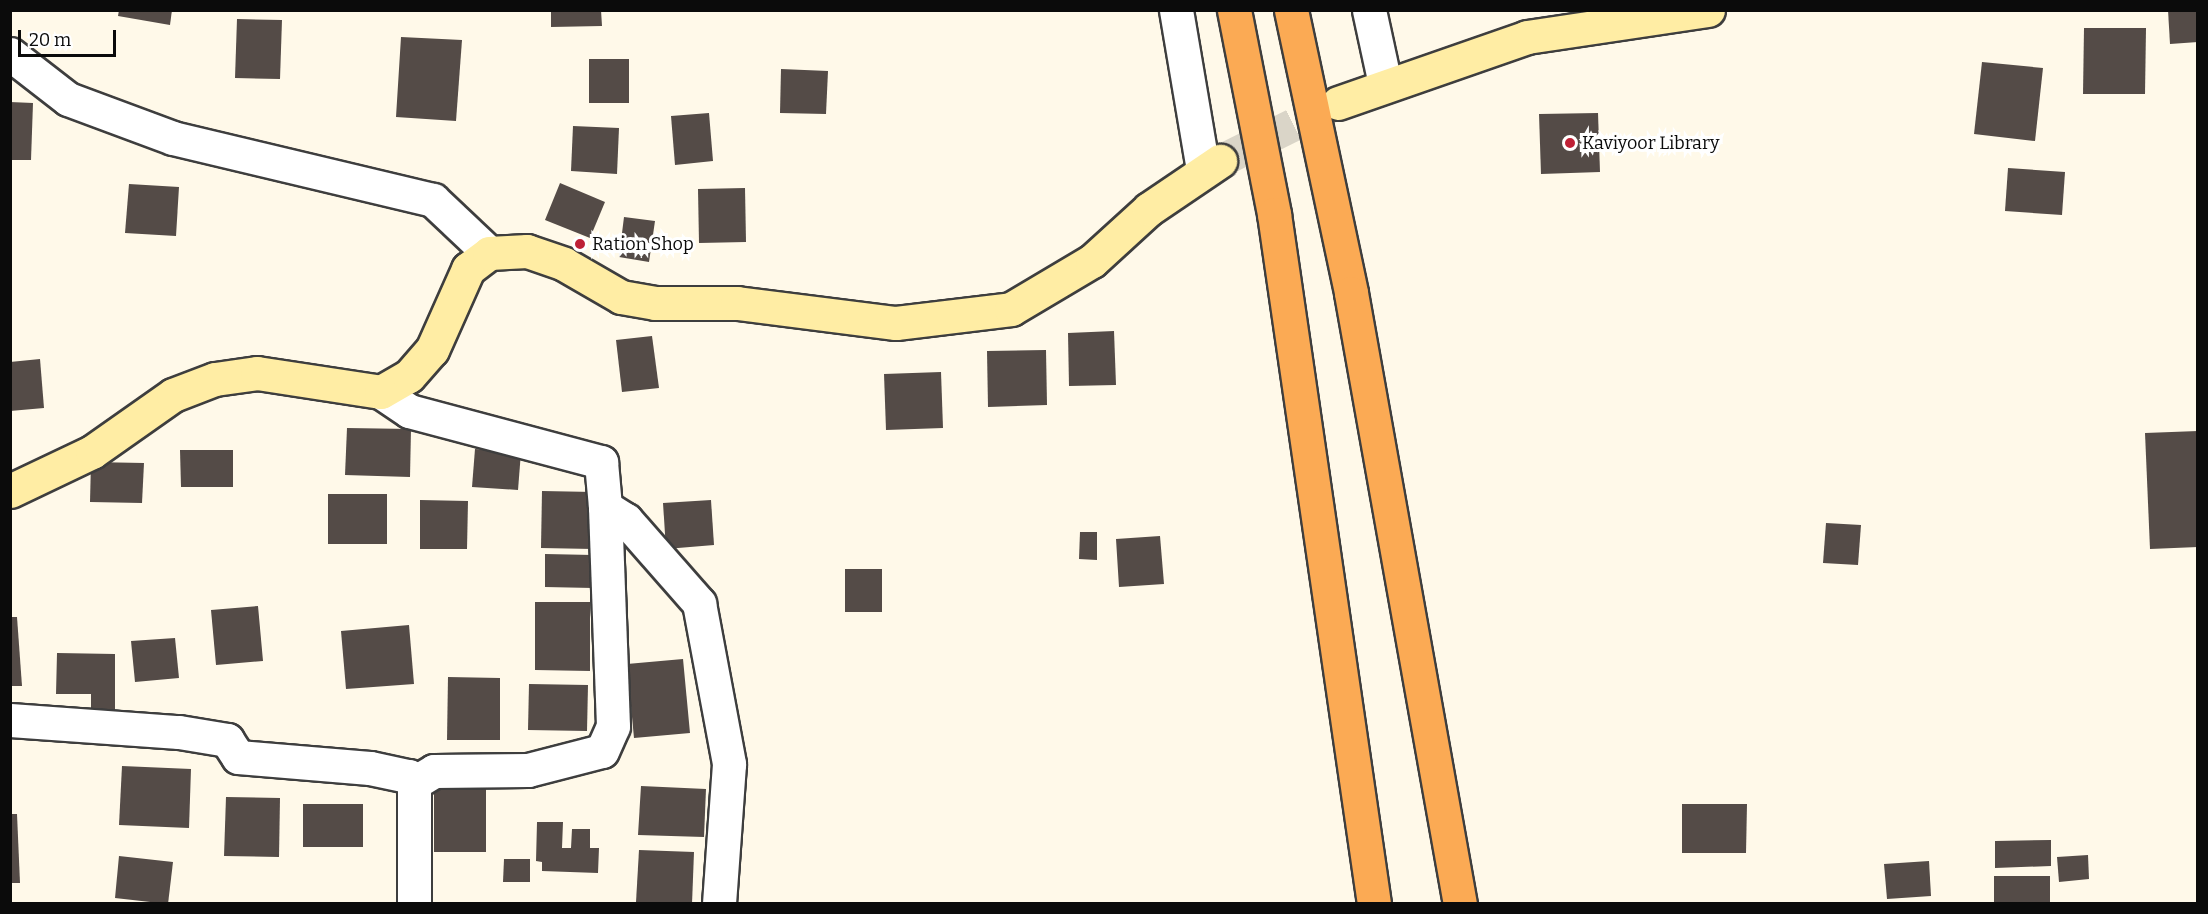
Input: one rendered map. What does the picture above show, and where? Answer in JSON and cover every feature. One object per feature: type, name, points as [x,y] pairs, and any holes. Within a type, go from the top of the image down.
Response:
[{"type":"highway","points":[[1234,10],[1274,214],[1374,903]]},
{"type":"highway","points":[[1291,10],[1351,293],[1460,903]]},
{"type":"main road","points":[[1338,103],[1385,84],[1527,37],[1708,10]]},
{"type":"main road","points":[[10,491],[92,452],[172,395],[214,379],[257,373],[381,392],[409,375],[432,350],[468,269],[489,253],[527,251],[564,264],[621,297],[737,303],[896,323],[1011,309],[1092,261],[1212,166]]},
{"type":"street","points":[[1176,10],[1212,166]]},
{"type":"street","points":[[1369,10],[1385,84]]},
{"type":"street","points":[[10,54],[68,99],[173,138],[433,200],[489,253]]},
{"type":"street","points":[[381,392],[409,411],[601,462],[605,507],[613,726],[602,751],[528,770],[434,771],[414,783]]},
{"type":"street","points":[[605,507],[626,520],[699,603],[729,765],[719,903]]},
{"type":"street","points":[[10,720],[179,732],[227,740],[238,758],[396,771],[414,783]]},
{"type":"street","points":[[414,783],[414,903]]},
{"type":"building","points":[[119,10],[172,10],[170,25],[118,16]]},
{"type":"building","points":[[551,10],[601,10],[602,26],[551,27]]},
{"type":"building","points":[[2168,10],[2198,10],[2198,42],[2170,44]]},
{"type":"building","points":[[237,19],[282,20],[280,79],[235,78]]},
{"type":"building","points":[[2084,28],[2146,28],[2145,94],[2083,94]]},
{"type":"building","points":[[401,37],[462,40],[456,121],[396,117]]},
{"type":"building","points":[[589,59],[629,59],[629,103],[589,103]]},
{"type":"building","points":[[1982,62],[2043,68],[2035,141],[1974,134]]},
{"type":"building","points":[[781,69],[828,71],[826,114],[780,113]]},
{"type":"building","points":[[10,102],[33,103],[31,160],[10,160]]},
{"type":"building","points":[[709,113],[713,161],[675,165],[671,116]]},
{"type":"building","name":"Kaviyoor Library","points":[[1598,113],[1600,172],[1541,174],[1539,114]]},
{"type":"building","points":[[573,126],[619,128],[617,174],[571,171]]},
{"type":"building","points":[[2008,168],[2065,172],[2062,215],[2005,211]]},
{"type":"building","points":[[560,183],[605,202],[590,238],[545,220]]},
{"type":"building","points":[[129,184],[179,187],[176,236],[125,233]]},
{"type":"building","points":[[745,188],[746,242],[699,243],[698,189]]},
{"type":"building","points":[[624,217],[655,221],[649,262],[619,257]]},
{"type":"building","points":[[1114,331],[1116,385],[1069,386],[1068,333]]},
{"type":"building","points":[[652,336],[659,388],[622,392],[616,340]]},
{"type":"building","points":[[1046,350],[1047,405],[988,407],[987,351]]},
{"type":"building","points":[[40,359],[44,408],[10,411],[10,362]]},
{"type":"building","points":[[941,372],[943,428],[886,430],[884,374]]},
{"type":"building","points":[[347,428],[411,429],[410,477],[345,475]]},
{"type":"building","points":[[2198,431],[2198,547],[2150,549],[2145,433]]},
{"type":"building","points":[[475,449],[521,452],[518,490],[472,487]]},
{"type":"building","points":[[180,450],[233,450],[233,487],[181,487]]},
{"type":"building","points":[[91,462],[144,463],[142,503],[90,502]]},
{"type":"building","points":[[542,491],[594,492],[593,549],[541,548]]},
{"type":"building","points":[[328,494],[387,494],[387,544],[328,544]]},
{"type":"building","points":[[420,500],[468,501],[467,549],[420,549]]},
{"type":"building","points":[[711,500],[714,545],[666,549],[663,503]]},
{"type":"building","points":[[1826,523],[1861,525],[1858,565],[1823,563]]},
{"type":"building","points":[[1080,532],[1097,532],[1097,560],[1079,559]]},
{"type":"building","points":[[1160,536],[1164,584],[1119,587],[1116,539]]},
{"type":"building","points":[[545,554],[593,555],[593,588],[545,587]]},
{"type":"building","points":[[845,569],[882,569],[882,612],[845,612]]},
{"type":"building","points":[[535,602],[590,602],[590,671],[535,670]]},
{"type":"building","points":[[258,606],[263,661],[216,665],[211,610]]},
{"type":"building","points":[[10,617],[17,617],[22,686],[10,686]]},
{"type":"building","points":[[409,625],[414,684],[346,689],[341,631]]},
{"type":"building","points":[[175,638],[179,678],[135,682],[131,641]]},
{"type":"building","points":[[57,653],[115,654],[115,711],[91,710],[91,694],[56,694]]},
{"type":"building","points":[[683,659],[690,733],[634,738],[627,664]]},
{"type":"building","points":[[448,677],[500,678],[500,740],[447,740]]},
{"type":"building","points":[[529,684],[588,685],[587,731],[528,730]]},
{"type":"building","points":[[122,766],[191,769],[189,828],[119,825]]},
{"type":"building","points":[[434,784],[486,784],[486,852],[434,852]]},
{"type":"building","points":[[641,786],[706,789],[704,837],[638,835]]},
{"type":"building","points":[[226,797],[280,798],[279,857],[224,856]]},
{"type":"building","points":[[303,804],[363,804],[363,847],[303,847]]},
{"type":"building","points":[[1682,804],[1747,804],[1746,853],[1682,853]]},
{"type":"building","points":[[10,814],[17,814],[20,883],[10,883]]},
{"type":"building","points":[[537,822],[563,822],[562,848],[571,848],[572,829],[590,829],[590,848],[599,848],[598,873],[542,871],[542,862],[536,861]]},
{"type":"building","points":[[2051,840],[2051,866],[1995,868],[1995,841]]},
{"type":"building","points":[[639,850],[694,852],[692,904],[636,902]]},
{"type":"building","points":[[2088,855],[2089,879],[2059,882],[2057,857]]},
{"type":"building","points":[[119,856],[173,862],[168,904],[115,898]]},
{"type":"building","points":[[504,859],[530,859],[530,882],[503,882]]},
{"type":"building","points":[[1929,861],[1931,896],[1887,899],[1884,864]]},
{"type":"building","points":[[1994,876],[2050,876],[2050,904],[1994,904]]},
{"type":"tunnel","points":[[1220,161],[1337,103]]},
{"type":"place","name":"Kaviyoor Library","points":[[1570,143]]},
{"type":"place","name":"Ration Shop","points":[[580,244]]}]
